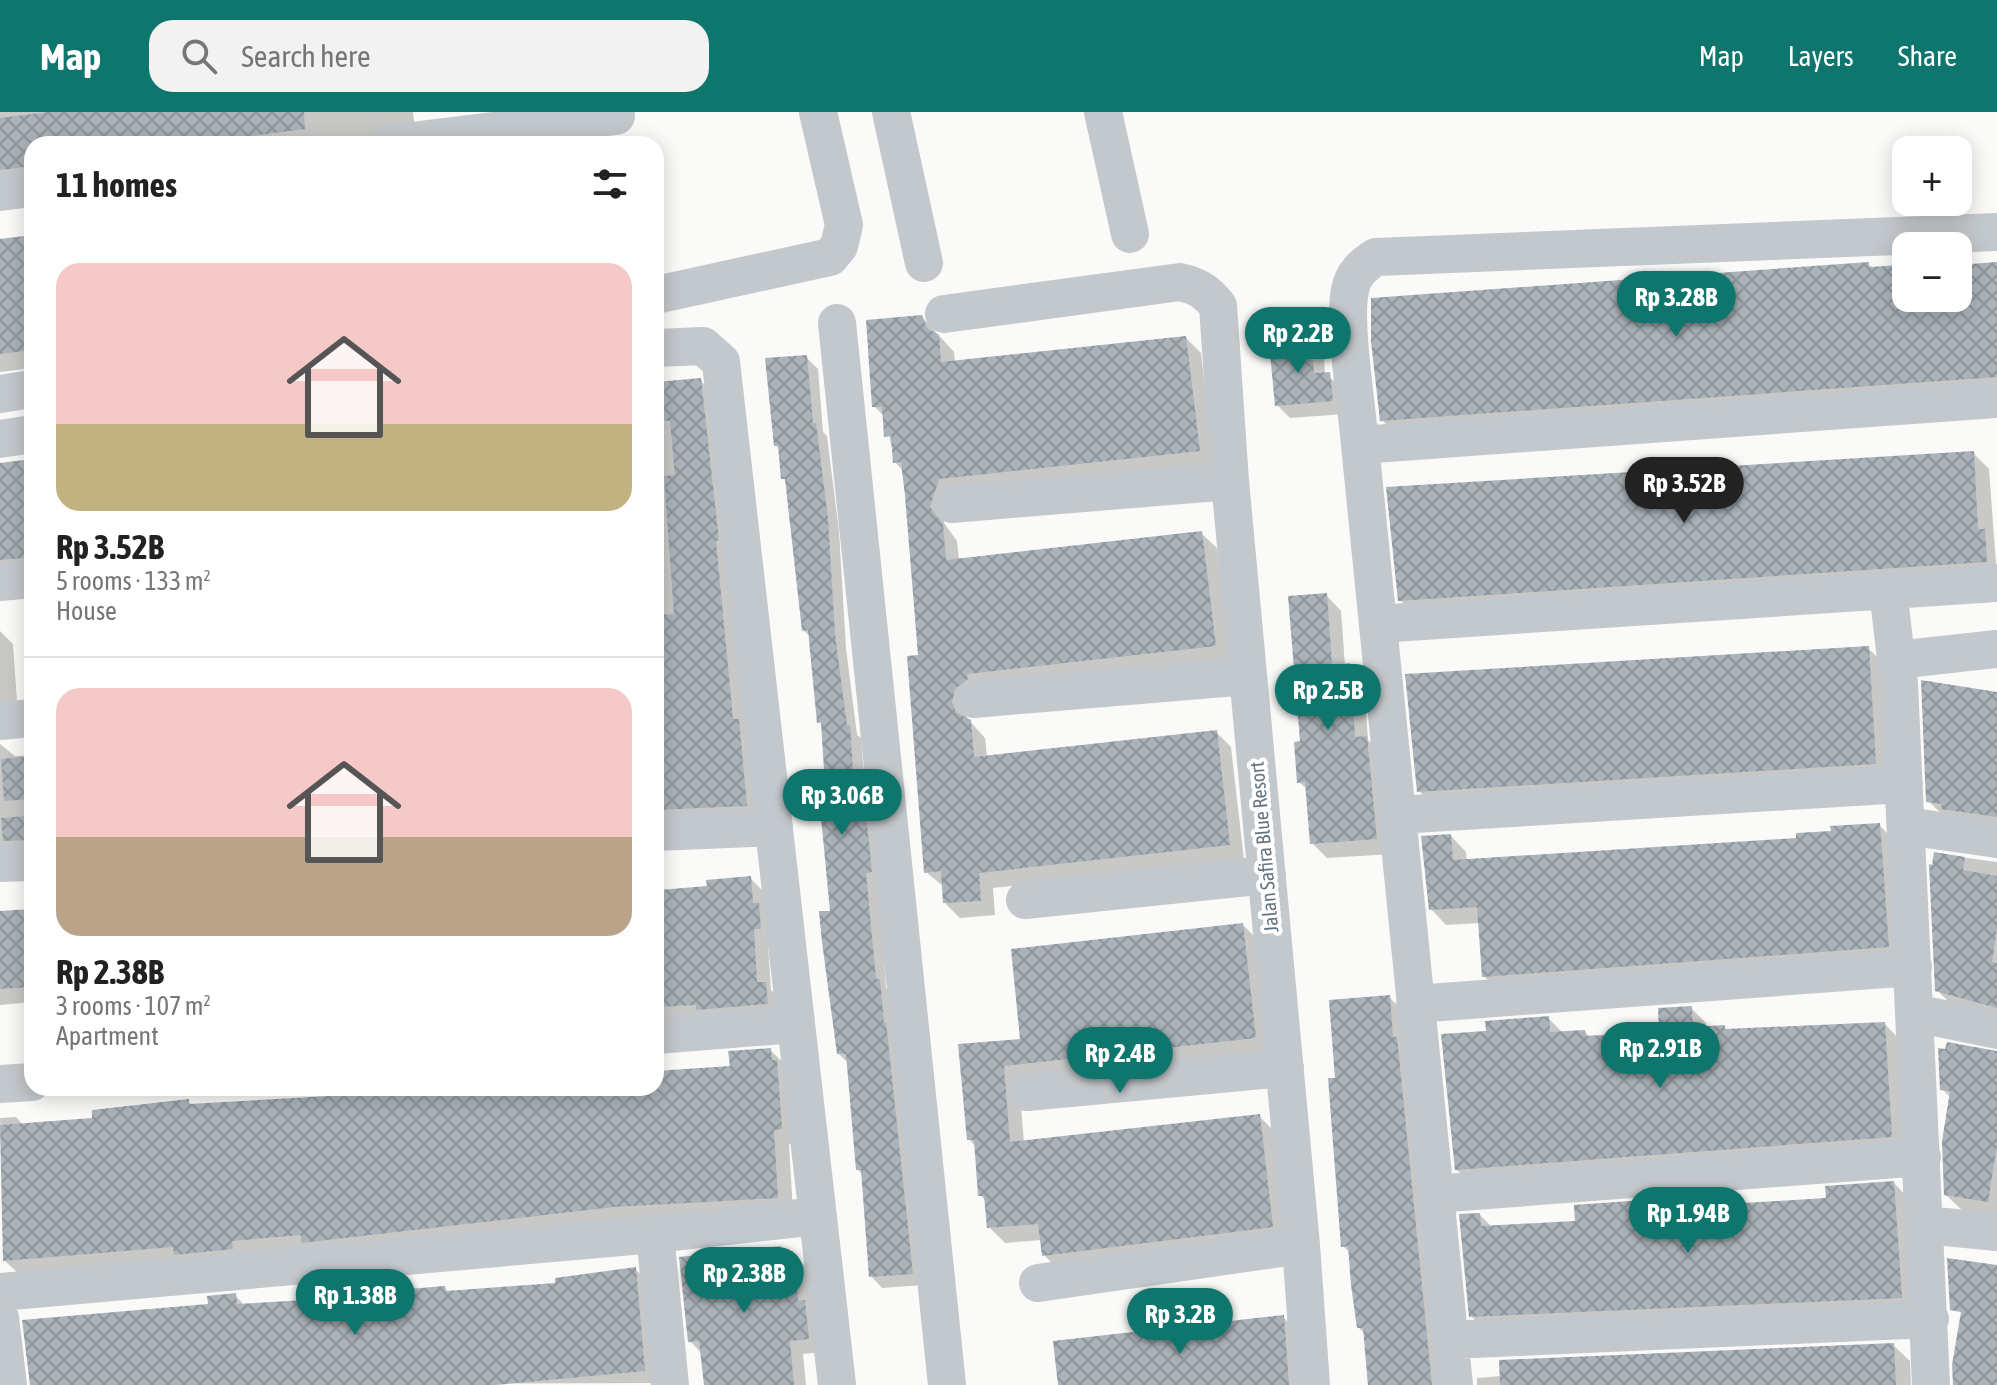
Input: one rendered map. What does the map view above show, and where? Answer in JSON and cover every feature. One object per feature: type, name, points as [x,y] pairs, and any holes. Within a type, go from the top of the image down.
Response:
[{"type":"street","points":[[664,290],[830,257],[835,252],[844,225],[818,112]]},
{"type":"street","points":[[891,112],[924,263]]},
{"type":"street","points":[[1103,112],[1130,234]]},
{"type":"street","points":[[415,136],[461,123],[618,124]]},
{"type":"street","points":[[0,192],[24,189]]},
{"type":"street","points":[[1454,1385],[1360,445],[1349,292],[1358,272],[1376,257],[1997,232]]},
{"type":"street","name":"Jalan Safira Blue Resort","points":[[944,314],[1180,282],[1195,285],[1209,294],[1218,306],[1230,481],[1301,1245],[1311,1385]]},
{"type":"street","points":[[837,323],[947,1385]]},
{"type":"street","points":[[664,348],[703,346],[721,362],[837,1385]]},
{"type":"street","points":[[0,394],[24,390]]},
{"type":"street","points":[[1360,445],[1997,399]]},
{"type":"street","points":[[0,439],[24,435]]},
{"type":"street","points":[[952,504],[1230,481]]},
{"type":"street","points":[[0,582],[24,580]]},
{"type":"street","points":[[1378,624],[1997,583]]},
{"type":"street","points":[[1888,590],[1904,784],[1931,1385]]},
{"type":"street","points":[[1896,660],[1997,649]]},
{"type":"street","points":[[974,699],[1248,676]]},
{"type":"street","points":[[0,721],[24,719]]},
{"type":"street","points":[[1397,815],[1904,784]]},
{"type":"street","points":[[1906,826],[1997,839]]},
{"type":"street","points":[[664,832],[774,827]]},
{"type":"street","points":[[0,863],[24,862]]},
{"type":"street","points":[[1025,900],[1267,875]]},
{"type":"street","points":[[1415,1004],[1913,967]]},
{"type":"street","points":[[1915,1013],[1997,1030]]},
{"type":"street","points":[[664,1034],[796,1024]]},
{"type":"street","points":[[1027,1092],[1285,1068]]},
{"type":"street","points":[[0,1084],[24,1082]]},
{"type":"street","points":[[1435,1194],[1922,1157]]},
{"type":"street","points":[[0,1292],[655,1234],[818,1216]]},
{"type":"street","points":[[1925,1225],[1997,1232]]},
{"type":"street","points":[[655,1234],[670,1385]]},
{"type":"street","points":[[1038,1283],[1301,1245]]},
{"type":"street","points":[[0,1318],[8,1385]]},
{"type":"street","points":[[1449,1340],[1930,1319]]},
{"type":"building","points":[[48,112],[304,112],[305,129],[253,136],[24,136],[24,167],[0,170],[0,118]]},
{"type":"building","points":[[24,236],[24,351],[0,354],[0,239]]},
{"type":"building","points":[[1869,262],[1869,267],[1892,266],[1892,312],[1972,312],[1972,264],[1997,262],[1997,377],[1380,421],[1371,341],[1371,298]]},
{"type":"building","points":[[922,315],[927,328],[939,335],[941,362],[1186,336],[1200,451],[939,479],[930,507],[943,524],[946,560],[1202,531],[1216,646],[967,674],[968,679],[955,689],[952,702],[956,712],[971,720],[974,757],[1217,730],[1230,845],[979,873],[981,901],[943,903],[941,871],[924,873],[907,656],[918,655],[905,496],[901,462],[893,463],[891,436],[884,437],[882,407],[872,407],[866,320]]},
{"type":"building","points":[[1311,340],[1314,373],[1330,372],[1333,401],[1275,406],[1269,343]]},
{"type":"building","points":[[807,355],[813,423],[816,423],[828,518],[835,635],[847,725],[850,725],[854,784],[863,783],[872,872],[866,873],[876,979],[880,979],[886,1022],[913,1274],[869,1277],[861,1170],[856,1170],[846,1054],[837,1054],[822,942],[819,911],[830,911],[818,786],[825,786],[821,722],[817,723],[808,630],[802,631],[785,479],[781,479],[778,446],[774,446],[765,358]]},
{"type":"building","points":[[701,378],[719,540],[716,541],[733,719],[739,719],[747,806],[664,810],[664,615],[674,614],[664,476],[675,475],[670,421],[664,421],[664,381]]},
{"type":"building","points":[[1974,451],[1978,529],[1985,529],[1987,562],[1398,601],[1386,487]]},
{"type":"building","points":[[24,460],[24,558],[0,560],[0,463]]},
{"type":"building","points":[[1327,593],[1332,665],[1350,663],[1355,737],[1367,736],[1377,839],[1310,844],[1305,782],[1297,783],[1294,742],[1300,741],[1288,596]]},
{"type":"building","points":[[1869,646],[1876,764],[1417,792],[1405,674]]},
{"type":"building","points":[[1921,680],[1997,692],[1997,817],[1941,809],[1942,804],[1926,802]]},
{"type":"building","points":[[24,757],[24,800],[4,801],[1,759]]},
{"type":"building","points":[[24,816],[24,840],[3,841],[1,818]]},
{"type":"building","points":[[1880,823],[1889,947],[1482,977],[1477,907],[1429,910],[1421,836],[1451,834],[1453,860],[1796,838],[1796,833],[1831,831],[1830,826]]},
{"type":"building","points":[[1934,852],[1965,857],[1963,870],[1997,876],[1997,927],[1992,962],[1997,963],[1997,1008],[1935,991],[1929,864],[1932,865]]},
{"type":"building","points":[[751,876],[753,903],[759,903],[761,929],[754,929],[757,982],[766,982],[768,1004],[696,1010],[696,1005],[664,1007],[664,890],[707,886],[706,880]]},
{"type":"building","points":[[24,910],[24,988],[0,989],[0,911]]},
{"type":"building","points":[[1243,923],[1256,1038],[1004,1066],[1010,1142],[1260,1114],[1273,1227],[1042,1256],[1038,1224],[987,1228],[984,1196],[978,1196],[974,1140],[967,1140],[958,1044],[1020,1039],[1011,949]]},
{"type":"building","points":[[1390,995],[1393,1037],[1397,1037],[1432,1385],[1368,1385],[1363,1328],[1357,1328],[1348,1246],[1341,1247],[1328,1078],[1335,1078],[1329,1000]]},
{"type":"building","points":[[1692,1006],[1693,1027],[1725,1025],[1725,1029],[1885,1022],[1892,1137],[1455,1170],[1441,1034],[1486,1031],[1485,1021],[1549,1016],[1550,1032],[1585,1030],[1586,1036],[1659,1031],[1658,1008]]},
{"type":"building","points":[[1947,1042],[1997,1051],[1997,1146],[1988,1202],[1944,1195],[1942,1141],[1950,1091],[1940,1090],[1938,1048],[1945,1049]]},
{"type":"building","points":[[771,1048],[772,1060],[777,1060],[782,1129],[774,1130],[778,1198],[614,1207],[301,1243],[301,1235],[232,1241],[233,1249],[174,1255],[173,1247],[3,1261],[0,1125],[92,1118],[92,1110],[189,1099],[189,1104],[329,1096],[664,1096],[664,1070],[730,1066],[728,1051]]},
{"type":"building","points":[[1894,1181],[1902,1298],[1469,1317],[1459,1214],[1480,1213],[1481,1226],[1575,1221],[1574,1205],[1727,1194],[1728,1204],[1826,1198],[1825,1186]]},
{"type":"building","points":[[781,1246],[781,1252],[793,1251],[798,1301],[805,1300],[809,1339],[790,1341],[794,1385],[704,1385],[699,1341],[688,1342],[679,1257]]},
{"type":"building","points":[[1947,1258],[1997,1265],[1997,1385],[1953,1385],[1952,1365],[1961,1312],[1950,1310]]},
{"type":"building","points":[[636,1267],[645,1371],[496,1385],[30,1385],[22,1320],[208,1304],[207,1296],[236,1293],[237,1304],[305,1300],[304,1287],[408,1278],[409,1289],[445,1286],[446,1291],[555,1283],[555,1278]]},
{"type":"building","points":[[1284,1315],[1289,1385],[1058,1385],[1053,1341]]},
{"type":"building","points":[[1894,1343],[1896,1385],[1500,1385],[1499,1360]]}]
